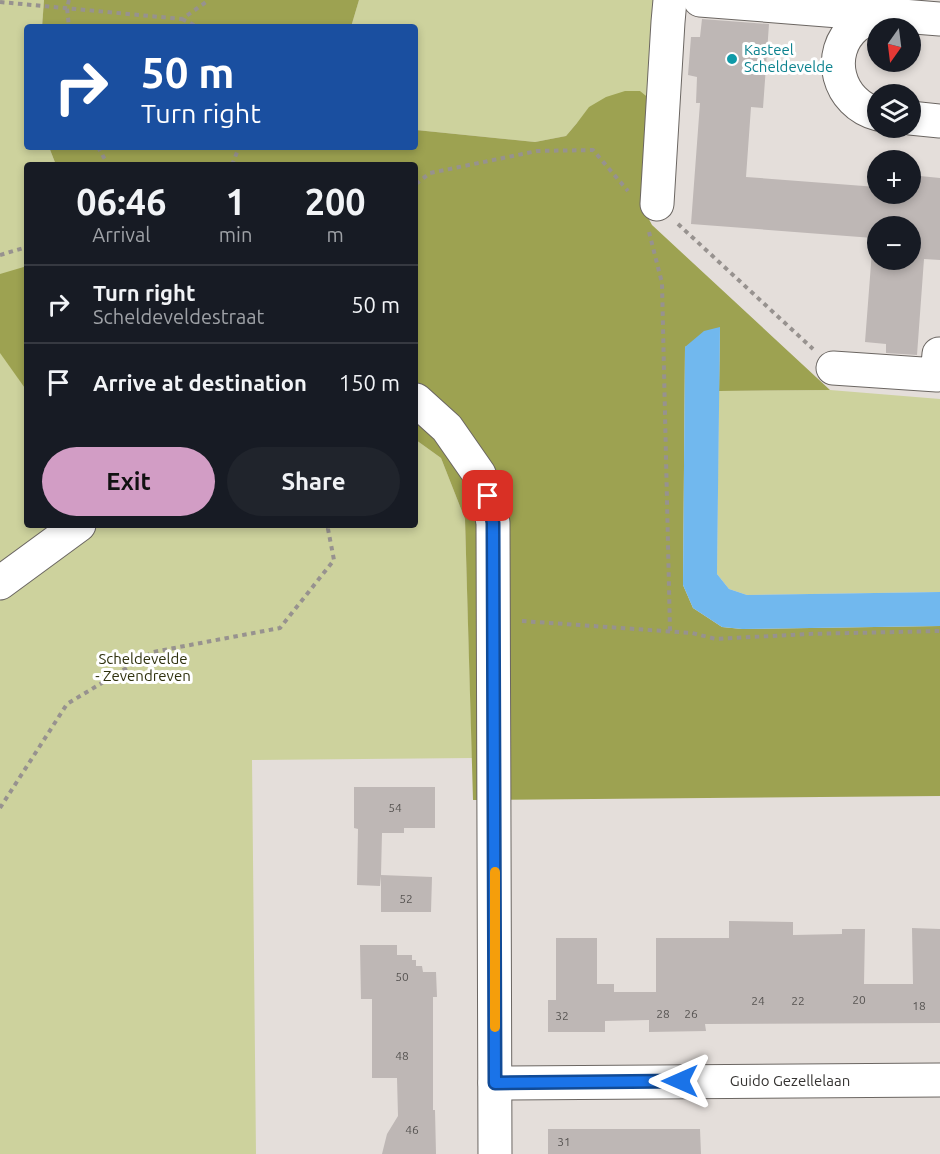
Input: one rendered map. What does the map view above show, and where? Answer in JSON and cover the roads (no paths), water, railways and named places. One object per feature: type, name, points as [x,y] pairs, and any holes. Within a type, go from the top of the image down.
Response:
[{"type":"street","points":[[651,207],[670,0]]},
{"type":"street","points":[[700,0],[940,19]]},
{"type":"street","points":[[867,109],[859,106],[843,86],[838,60],[841,47],[856,26],[882,14]]},
{"type":"street","points":[[921,119],[940,121]]},
{"type":"street","points":[[833,368],[937,375],[940,354]]},
{"type":"street","points":[[418,402],[447,428],[480,474],[488,496],[493,523],[495,1154]]},
{"type":"street","points":[[0,583],[75,528]]},
{"type":"street","name":"Guido Gezellelaan","points":[[495,1083],[940,1080]]},
{"type":"water","points":[[720,327],[717,574],[729,589],[747,595],[940,592],[940,626],[742,629],[722,627],[693,608],[683,585],[685,347],[704,331]]},
{"type":"place","name":"Kasteel Scheldevelde","points":[[732,59]]},
{"type":"park label","name":"Scheldevelde - Zevendreven","points":[[143,668]]}]
